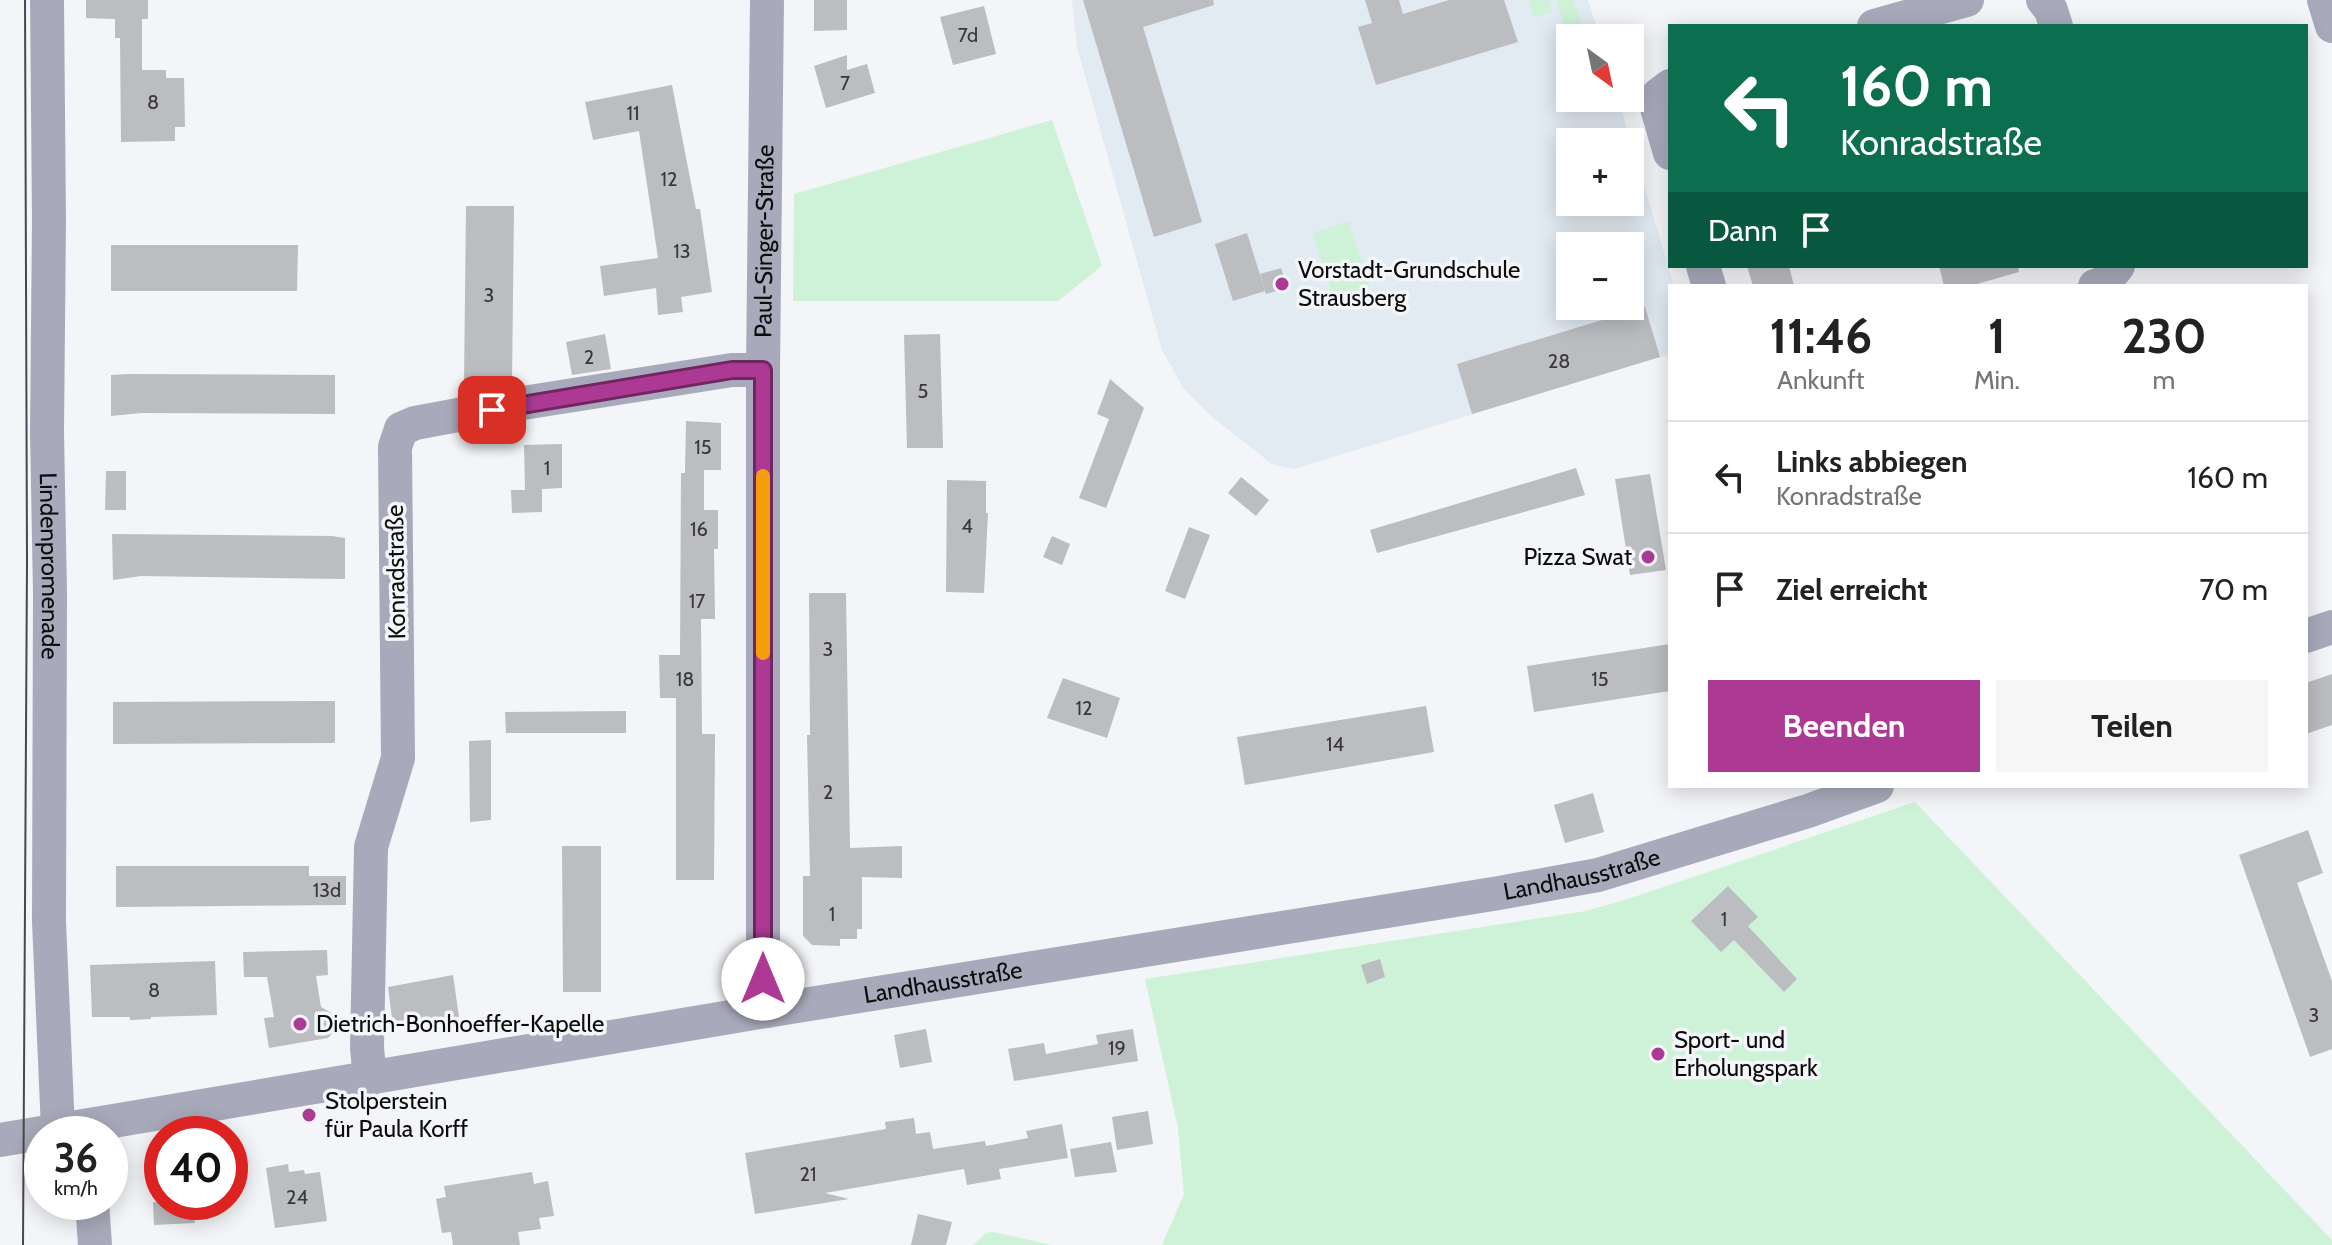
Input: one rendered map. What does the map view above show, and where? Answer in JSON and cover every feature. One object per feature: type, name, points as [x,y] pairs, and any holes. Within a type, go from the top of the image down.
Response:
[{"type":"street","name":"Lindenpromenade","points":[[47,0],[49,922],[74,1116]]},
{"type":"street","name":"Paul-Singer-Straße","points":[[766,1011],[763,989],[763,370],[767,0]]},
{"type":"street","points":[[1881,24],[1967,0]]},
{"type":"street","points":[[2043,0],[2051,10],[2055,24]]},
{"type":"street","points":[[2324,0],[2332,26]]},
{"type":"street","points":[[1668,88],[1658,95],[1657,108],[1668,146]]},
{"type":"street","points":[[2103,284],[2116,268]]},
{"type":"street","name":"Konradstraße","points":[[370,1079],[367,1048],[371,847],[398,758],[395,447],[401,429],[415,423],[523,403],[732,370],[763,370]]},
{"type":"street","points":[[2308,635],[2332,627]]},
{"type":"street","name":"Landhausstraße","points":[[128,1121],[766,1011],[1598,875],[1781,820],[1865,788]]},
{"type":"street","name":"Landhausstraße","points":[[0,1140],[24,1137]]},
{"type":"street","points":[[93,1220],[95,1245]]},
{"type":"shaded area","name":"Vorstadt-Grundschule Strausberg","points":[[1072,0],[1588,0],[1596,24],[1556,24],[1556,112],[1622,112],[1627,128],[1556,128],[1556,216],[1644,216],[1644,185],[1673,284],[1668,284],[1668,355],[1294,469],[1272,464],[1212,417],[1184,389],[1162,350],[1077,47]]},
{"type":"green space","points":[[1529,0],[1549,0],[1552,12],[1534,17]]},
{"type":"green space","points":[[1556,0],[1574,0],[1582,24],[1563,24]]},
{"type":"green space","points":[[1052,120],[1102,266],[1058,301],[793,301],[794,194]]},
{"type":"green space","points":[[1349,221],[1370,287],[1334,299],[1313,233]]},
{"type":"green space","name":"Sport- und Erholungspark","points":[[1915,802],[2332,1240],[2332,1245],[1162,1245],[1184,1194],[1178,1128],[1145,979],[1586,911]]},
{"type":"green space","points":[[986,1233],[1051,1245],[973,1245]]},
{"type":"building","points":[[86,0],[148,0],[148,19],[142,19],[142,70],[166,70],[166,78],[184,78],[185,127],[175,127],[175,141],[121,142],[120,38],[115,38],[115,19],[86,18]]},
{"type":"building","points":[[814,0],[847,0],[847,30],[814,31]]},
{"type":"building","points":[[1083,0],[1213,0],[1214,5],[1143,27],[1202,222],[1154,237]]},
{"type":"building","points":[[1365,0],[1399,0],[1403,14],[1449,0],[1504,0],[1518,42],[1376,85],[1358,27],[1372,23]]},
{"type":"building","points":[[984,6],[996,54],[953,65],[940,17]]},
{"type":"building","points":[[847,55],[847,70],[867,64],[875,93],[826,108],[814,66]]},
{"type":"building","points":[[672,85],[696,209],[700,209],[712,292],[681,297],[683,312],[658,315],[656,288],[604,296],[600,266],[658,258],[639,131],[593,140],[585,102]]},
{"type":"building","points":[[466,206],[514,206],[512,384],[464,384]]},
{"type":"building","points":[[1247,233],[1265,291],[1233,301],[1215,244]]},
{"type":"building","points":[[111,245],[298,245],[297,291],[111,291]]},
{"type":"building","points":[[1281,268],[1287,288],[1266,294],[1260,274]]},
{"type":"building","points":[[1748,268],[1790,268],[1794,284],[1752,284]]},
{"type":"building","points":[[1940,268],[2018,268],[2019,272],[1977,284],[1944,284]]},
{"type":"building","points":[[1644,307],[1660,357],[1472,414],[1457,364],[1602,320],[1644,320]]},
{"type":"building","points":[[605,334],[611,369],[572,375],[566,342]]},
{"type":"building","points":[[940,334],[943,448],[907,448],[904,335]]},
{"type":"building","points":[[111,375],[335,375],[335,414],[141,413],[111,416]]},
{"type":"building","points":[[1110,379],[1144,408],[1106,508],[1079,498],[1109,419],[1097,414]]},
{"type":"building","points":[[686,421],[721,423],[721,470],[704,470],[704,510],[718,510],[718,549],[714,549],[715,619],[701,619],[702,734],[715,734],[714,880],[676,880],[676,698],[660,698],[659,655],[680,655],[681,473],[685,473]]},
{"type":"building","points":[[562,444],[562,488],[542,489],[542,512],[512,513],[511,490],[525,490],[524,445]]},
{"type":"building","points":[[1576,468],[1585,495],[1377,553],[1370,530]]},
{"type":"building","points":[[106,471],[126,471],[126,510],[105,510]]},
{"type":"building","points":[[1650,474],[1666,570],[1630,575],[1615,479]]},
{"type":"building","points":[[1241,477],[1269,500],[1256,516],[1228,493]]},
{"type":"building","points":[[947,480],[986,481],[988,513],[984,593],[946,592]]},
{"type":"building","points":[[1189,527],[1210,535],[1185,599],[1165,591]]},
{"type":"building","points":[[112,534],[345,538],[345,579],[141,576],[113,580]]},
{"type":"building","points":[[1052,536],[1070,544],[1062,565],[1043,557]]},
{"type":"building","points":[[809,593],[846,593],[850,848],[902,846],[902,878],[862,877],[862,929],[857,929],[857,939],[840,939],[840,946],[812,945],[803,936],[803,876],[810,876],[807,735],[810,735]]},
{"type":"building","points":[[1668,644],[1668,691],[1534,712],[1527,666]]},
{"type":"building","points":[[2332,674],[2332,725],[2308,733],[2308,682]]},
{"type":"building","points":[[1063,678],[1120,698],[1107,738],[1047,718]]},
{"type":"building","points":[[335,701],[335,743],[113,744],[113,702]]},
{"type":"building","points":[[1426,706],[1434,752],[1245,785],[1237,737]]},
{"type":"building","points":[[626,711],[626,733],[506,733],[505,712]]},
{"type":"building","points":[[491,740],[491,820],[470,822],[469,741]]},
{"type":"building","points":[[1593,793],[1604,832],[1565,843],[1554,805]]},
{"type":"building","points":[[2308,830],[2323,873],[2297,883],[2332,981],[2332,1049],[2310,1057],[2239,855]]},
{"type":"building","points":[[562,846],[601,846],[601,992],[563,992]]},
{"type":"building","points":[[116,866],[309,866],[309,876],[346,876],[346,905],[116,907]]},
{"type":"building","points":[[1728,886],[1758,917],[1748,926],[1797,979],[1784,992],[1734,940],[1721,952],[1691,921]]},
{"type":"building","points":[[327,950],[328,975],[316,976],[321,1007],[333,1014],[336,1029],[328,1038],[269,1048],[264,1018],[274,1017],[267,977],[244,977],[243,952]]},
{"type":"building","points":[[1380,959],[1385,977],[1367,984],[1361,965]]},
{"type":"building","points":[[215,961],[217,1015],[130,1020],[130,1017],[92,1017],[90,965]]},
{"type":"building","points":[[453,975],[459,1017],[393,1027],[388,987]]},
{"type":"building","points":[[926,1029],[932,1062],[900,1068],[894,1035]]},
{"type":"building","points":[[1133,1029],[1138,1061],[1014,1081],[1008,1049],[1044,1043],[1046,1054],[1098,1044],[1096,1035]]},
{"type":"building","points":[[1148,1111],[1153,1144],[1117,1150],[1112,1117]]},
{"type":"building","points":[[914,1118],[916,1134],[930,1132],[933,1149],[985,1141],[986,1146],[1028,1138],[1026,1131],[1062,1124],[1068,1158],[999,1169],[1001,1179],[967,1185],[964,1169],[825,1193],[849,1199],[755,1214],[745,1153],[886,1129],[885,1122]]},
{"type":"building","points":[[1111,1142],[1117,1172],[1075,1177],[1070,1149]]},
{"type":"building","points":[[288,1164],[289,1172],[320,1172],[327,1221],[275,1228],[266,1168]]},
{"type":"building","points":[[532,1172],[534,1184],[548,1181],[554,1216],[539,1218],[541,1229],[518,1232],[520,1245],[453,1245],[451,1232],[442,1233],[436,1199],[446,1197],[444,1186]]},
{"type":"building","points":[[918,1214],[952,1222],[946,1245],[911,1245]]},
{"type":"building","points":[[154,1220],[195,1220],[195,1223],[154,1225]]},
{"type":"tram line","points":[[23,1245],[27,562],[25,0]]},
{"type":"slow traffic","points":[[763,476],[763,653]]},
{"type":"place","name":"Vorstadt-Grundschule Strausberg","points":[[1282,284]]},
{"type":"place","name":"Pizza Swat","points":[[1648,557]]},
{"type":"place","name":"Dietrich-Bonhoeffer-Kapelle","points":[[300,1024]]},
{"type":"place","name":"Sport- und Erholungspark","points":[[1658,1054]]},
{"type":"place","name":"Stolperstein für Paula Korff","points":[[309,1115]]},
{"type":"route","points":[[492,410],[732,370],[763,370],[763,979]]}]
